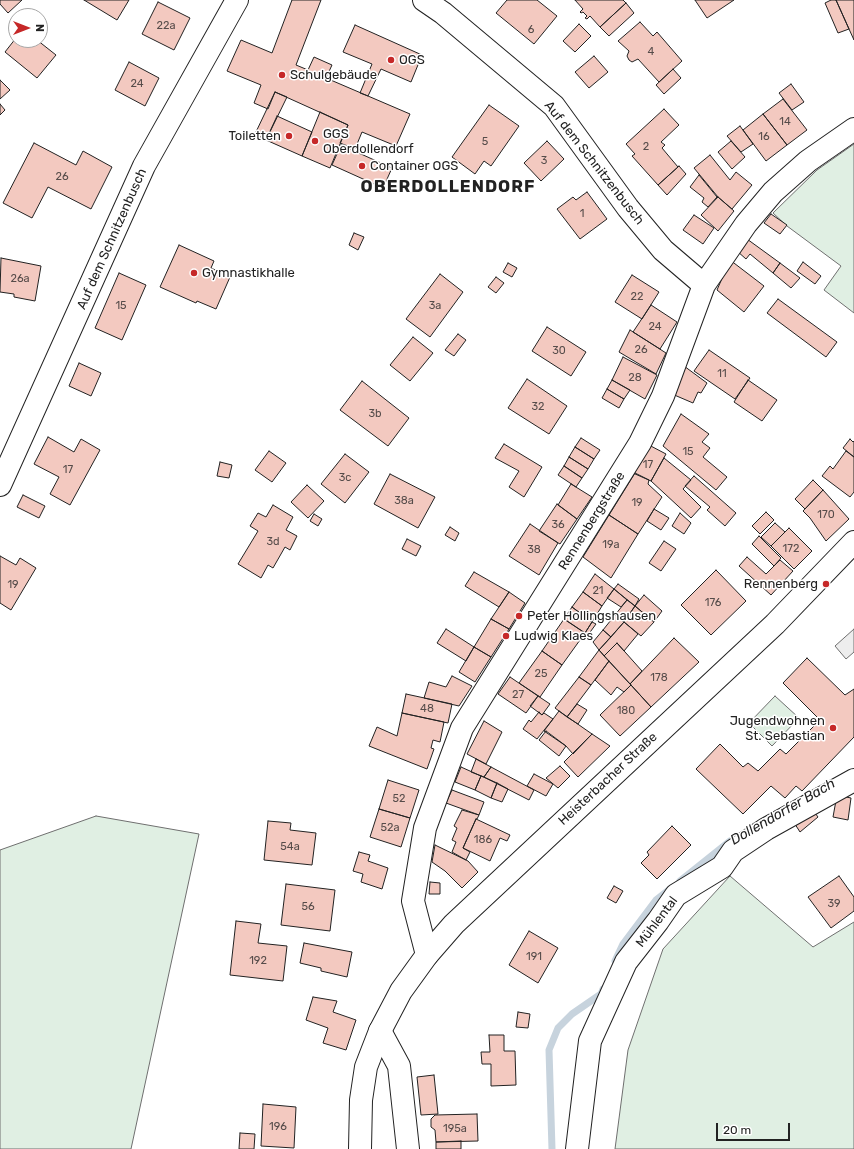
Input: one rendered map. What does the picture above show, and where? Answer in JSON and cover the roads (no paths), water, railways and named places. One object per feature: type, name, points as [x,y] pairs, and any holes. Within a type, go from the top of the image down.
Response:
[{"type":"street","name":"Auf dem Schnitzenbusch","points":[[0,485],[144,166],[237,0]]},
{"type":"street","name":"Auf dem Schnitzenbusch","points":[[424,0],[447,6],[554,106],[628,208],[663,250],[704,285]]},
{"type":"street","name":"Rennenbergstraße","points":[[427,955],[413,901],[425,828],[462,728],[640,443],[663,396],[704,285],[746,224],[773,192],[808,161],[854,129]]},
{"type":"street","name":"Heisterbacher Straße","points":[[360,1149],[361,1100],[366,1067],[380,1031],[402,991],[427,955],[454,924],[775,624],[854,542]]},
{"type":"street","name":"Mühlental","points":[[578,1149],[590,1041],[626,962],[676,895],[722,867],[733,851],[766,829],[854,780]]},
{"type":"street","points":[[380,1031],[399,1066],[408,1149]]},
{"type":"waterway","name":"Dollendorfer Bach","points":[[680,881],[730,841]]},
{"type":"waterway","name":"Dollendorfer Bach","points":[[615,961],[623,944],[656,900],[670,889]]},
{"type":"waterway","name":"Dollendorfer Bach","points":[[552,1149],[549,1050],[558,1028],[572,1014],[601,994],[603,989]]},
{"type":"place","name":"OGS","points":[[391,60]]},
{"type":"place","name":"Schulgebäude","points":[[282,75]]},
{"type":"place","name":"Toiletten","points":[[289,136]]},
{"type":"place","name":"GGS Oberdollendorf","points":[[315,141]]},
{"type":"place","name":"Container OGS","points":[[362,166]]},
{"type":"place","name":"Gymnastikhalle","points":[[194,273]]},
{"type":"place","name":"Rennenberg","points":[[826,584]]},
{"type":"place","name":"Peter Hollingshausen","points":[[519,616]]},
{"type":"place","name":"Ludwig Klaes","points":[[506,636]]},
{"type":"place","name":"Jugendwohnen St. Sebastian","points":[[833,728]]},
{"type":"district","name":"OBERDOLLENDORF","points":[[448,187]]}]
